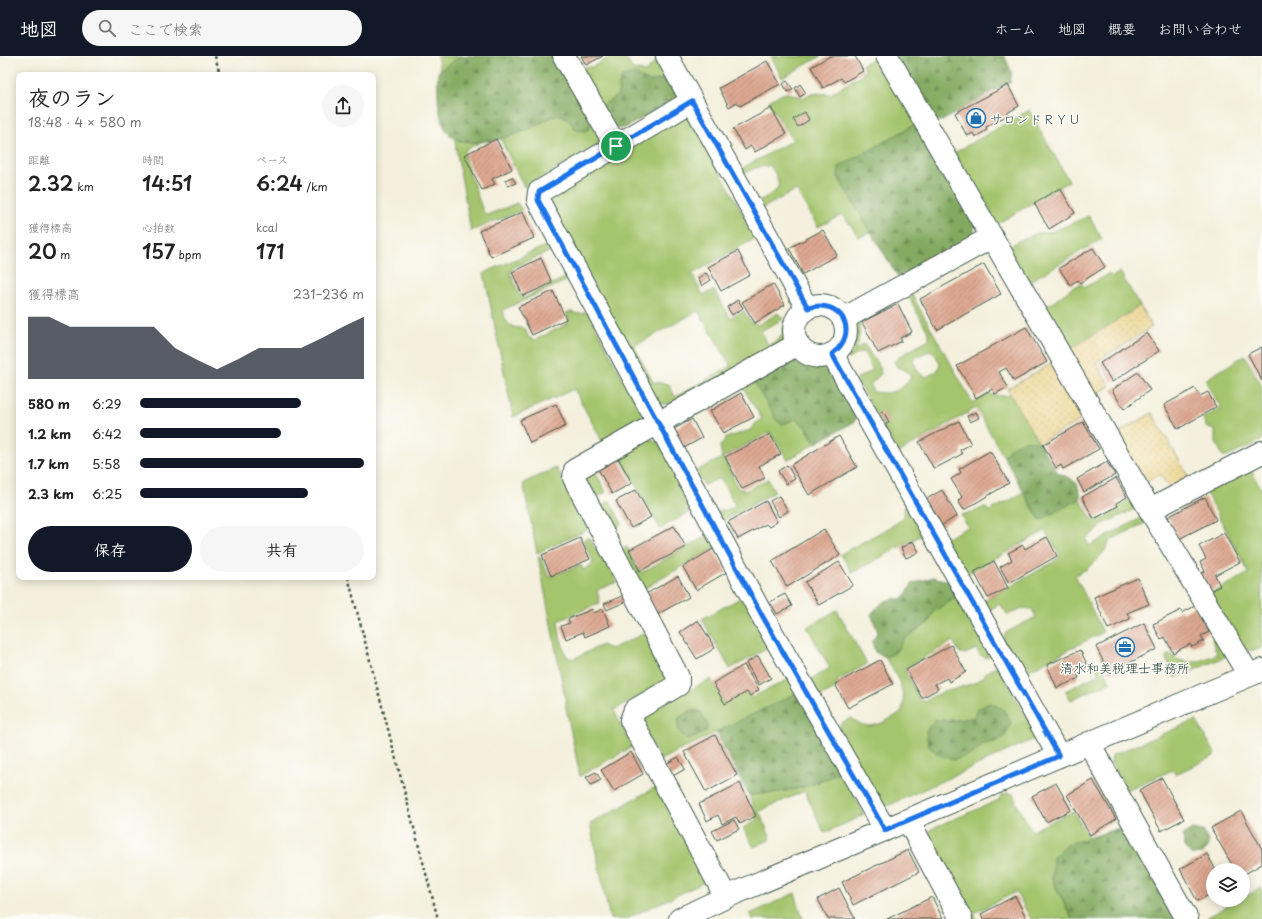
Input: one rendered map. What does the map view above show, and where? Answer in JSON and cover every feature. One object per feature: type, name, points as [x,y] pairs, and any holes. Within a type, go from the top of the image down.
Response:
[{"type":"street","points":[[564,56],[616,146]]},
{"type":"street","points":[[667,56],[808,308]]},
{"type":"street","points":[[680,919],[726,897],[1256,672],[1150,510],[887,56]]},
{"type":"street","points":[[692,101],[539,192],[538,200],[763,617],[885,830]]},
{"type":"street","points":[[843,319],[992,237]]},
{"type":"street","points":[[815,305],[824,305],[838,312],[843,319],[846,326],[844,343],[832,354],[824,357],[815,357],[806,354],[795,340],[794,330],[796,322],[800,314],[808,308],[815,305]]},
{"type":"street","points":[[726,897],[631,720],[635,710],[678,685],[678,677],[574,478],[575,470],[798,344]]},
{"type":"street","points":[[832,354],[1059,756]]},
{"type":"street","points":[[1150,510],[1262,452]]},
{"type":"street","points":[[1089,743],[1187,919]]},
{"type":"street","points":[[908,820],[961,919]]},
{"type":"path","points":[[215,56],[219,72]]},
{"type":"path","points":[[349,580],[438,919]]},
{"type":"green space","points":[[437,56],[475,56],[440,70]]},
{"type":"green space","points":[[460,56],[574,56],[592,125],[586,131],[576,130],[566,117],[558,114],[512,136],[483,142],[455,139],[449,134],[442,121],[438,96],[438,72]]},
{"type":"green space","points":[[571,56],[577,56],[583,67],[592,67],[612,56],[624,56],[633,69],[646,72],[655,62],[661,59],[670,77],[650,82],[634,74],[619,86],[618,95],[601,107]]},
{"type":"green space","points":[[771,56],[821,56],[782,78]]},
{"type":"green space","points":[[876,56],[916,124],[838,177],[871,233],[858,237],[851,225],[842,215],[818,227],[796,190],[763,208],[759,201],[772,194],[778,187],[777,179],[770,165],[756,168],[742,174],[739,170],[793,140],[770,105],[769,101],[786,93],[803,98],[811,93],[830,94],[863,74],[865,70],[862,65]]},
{"type":"green space","points":[[892,56],[1004,56],[1012,72],[1010,82],[942,121],[929,120]]},
{"type":"green space","points":[[634,74],[650,82],[670,77],[679,96],[627,127],[616,129],[601,107],[618,95],[622,77]]},
{"type":"green space","points":[[1029,110],[1069,181],[997,224],[954,153]]},
{"type":"green space","points":[[558,114],[566,117],[576,130],[592,125],[602,140],[599,145],[524,187],[500,138],[519,133]]},
{"type":"green space","points":[[689,114],[756,238],[692,274],[703,295],[714,290],[730,318],[744,311],[750,321],[758,325],[778,313],[783,319],[761,331],[768,345],[778,340],[783,334],[783,328],[788,327],[788,336],[784,342],[673,403],[662,404],[653,399],[551,206],[550,199],[556,190]],"holes":[[[698,311],[731,366],[675,397],[669,384],[653,382],[634,346]]]},
{"type":"green space","points":[[916,124],[974,224],[974,232],[970,237],[898,277],[838,177],[839,167]]},
{"type":"green space","points":[[454,137],[459,141],[483,141],[465,150],[464,158],[483,211],[487,215],[517,203],[522,210],[471,231]]},
{"type":"green space","points":[[1089,216],[1102,239],[1027,283],[1006,250],[1016,242],[1038,233],[1053,231]]},
{"type":"green space","points":[[550,244],[554,250],[514,267],[510,273],[521,297],[524,298],[566,277],[568,280],[503,310],[504,315],[510,325],[525,328],[529,338],[535,340],[567,324],[569,320],[566,313],[570,312],[579,314],[588,312],[642,414],[642,420],[603,443],[574,389],[513,417],[484,273]]},
{"type":"green space","points":[[1120,272],[1140,306],[1066,352],[1036,303],[1042,300],[1046,306],[1072,288],[1082,284],[1085,287],[1109,274],[1112,277]]},
{"type":"green space","points":[[908,288],[973,403],[989,394],[1000,396],[1011,395],[1016,398],[1039,443],[1019,443],[1011,448],[1004,457],[976,408],[898,453],[856,379],[873,370],[863,351],[848,359],[847,355],[853,332],[853,318]],"holes":[[[907,294],[929,334],[929,340],[900,356],[894,362],[897,367],[907,371],[911,377],[903,386],[890,392],[873,392],[870,385],[881,374],[880,368],[864,344],[855,350],[858,343],[861,320]],[[929,351],[935,354],[940,364],[937,371],[926,377],[917,370],[914,358]]]},
{"type":"green space","points":[[800,355],[829,368],[857,417],[854,422],[816,443],[804,425],[796,419],[783,424],[777,421],[755,384],[754,375]]},
{"type":"green space","points":[[1245,355],[1262,387],[1262,440],[1227,457],[1223,456],[1215,440],[1215,430],[1206,427],[1203,418],[1221,408],[1205,380]]},
{"type":"green space","points":[[754,375],[783,424],[796,419],[804,425],[816,443],[788,460],[770,432],[723,457],[738,488],[745,491],[768,479],[775,492],[722,522],[717,512],[733,508],[735,505],[720,478],[704,485],[696,471],[722,458],[720,446],[726,438],[750,430],[762,419],[740,383]]},
{"type":"green space","points":[[648,439],[659,443],[696,508],[660,529],[620,456]]},
{"type":"green space","points":[[1027,440],[1039,443],[1058,473],[1070,478],[1077,484],[1080,493],[1080,499],[1040,520],[1004,457],[1011,447]]},
{"type":"green space","points":[[1249,467],[1262,490],[1262,648],[1257,650],[1247,650],[1242,648],[1210,594],[1249,573],[1205,491]]},
{"type":"green space","points":[[556,468],[589,529],[537,553],[523,483]]},
{"type":"green space","points":[[595,471],[606,492],[591,500],[584,477]]},
{"type":"green space","points":[[1023,492],[1040,520],[1080,499],[1092,519],[1103,518],[1114,512],[1132,496],[1137,508],[1101,525],[1099,529],[1086,538],[1089,546],[1141,518],[1145,523],[1109,541],[1107,549],[1087,569],[1075,575],[1103,632],[1022,674],[1003,640],[1005,633],[1036,617],[1032,609],[1022,608],[1008,615],[1000,604],[987,611],[983,602],[1055,561],[1060,555],[1045,531],[965,575],[945,539],[968,527],[961,515],[985,507],[989,511]]},
{"type":"green space","points":[[610,501],[622,524],[608,532],[596,509]]},
{"type":"green space","points":[[907,504],[923,534],[852,573],[841,554],[897,523],[904,516],[904,507]]},
{"type":"green space","points":[[710,534],[716,547],[640,591],[618,551],[627,547],[638,570],[643,572]]},
{"type":"green space","points":[[589,537],[596,550],[599,548],[617,582],[597,590],[600,603],[558,621],[560,636],[566,656],[573,659],[602,645],[611,649],[645,633],[666,675],[667,680],[663,684],[614,710],[632,747],[580,776],[538,557],[541,558],[549,577],[581,565],[583,570],[592,564],[593,561],[583,540]]},
{"type":"green space","points":[[933,577],[948,581],[957,597],[934,611],[929,622],[902,640],[900,646],[893,654],[884,656],[875,652],[872,642],[878,632],[871,614],[888,600],[901,599],[905,596],[912,584]]},
{"type":"green space","points":[[744,596],[772,646],[730,669],[702,619]]},
{"type":"green space","points":[[957,597],[992,653],[987,658],[980,655],[976,649],[965,654],[960,653],[953,641],[904,669],[921,702],[945,691],[974,683],[984,677],[986,672],[998,666],[1035,732],[1034,739],[885,807],[878,805],[838,731],[841,723],[852,718],[858,723],[864,725],[876,725],[901,713],[903,698],[900,683],[884,656],[893,654],[902,640],[929,622],[934,611]]},
{"type":"green space","points":[[837,610],[867,664],[837,681],[838,683],[835,684],[837,688],[820,697],[810,680],[830,668],[807,627]]},
{"type":"green space","points":[[1215,635],[1227,656],[1175,678],[1165,657],[1170,654],[1182,661],[1193,662],[1217,654],[1212,640]]},
{"type":"green space","points":[[1101,664],[1110,682],[1071,700],[1065,691],[1099,674],[1096,667]]},
{"type":"green space","points":[[711,679],[725,704],[747,692],[751,698],[789,679],[797,693],[660,760],[642,725],[643,717],[649,711]]},
{"type":"green space","points":[[797,693],[840,771],[820,782],[797,789],[749,795],[716,732]]},
{"type":"green space","points":[[990,703],[1003,709],[1011,722],[1005,736],[997,741],[984,744],[974,753],[954,760],[939,755],[928,746],[926,731],[935,719],[954,720],[974,717],[977,709]]},
{"type":"green space","points":[[689,711],[700,711],[708,725],[706,732],[686,739],[678,730],[678,719]]},
{"type":"green space","points":[[1196,720],[1216,755],[1176,774],[1173,770],[1126,790],[1111,763],[1112,755]]},
{"type":"green space","points":[[840,771],[862,810],[863,815],[824,833],[805,791],[759,811],[771,839],[754,847],[743,828],[757,820],[749,795],[797,789],[820,782]]},
{"type":"green space","points":[[656,787],[707,881],[626,919],[610,919],[590,824]]},
{"type":"green space","points":[[1007,793],[1013,794],[1015,797],[1016,803],[1032,831],[1073,811],[1089,838],[1066,845],[1052,879],[1072,919],[1031,919],[1016,892],[974,913],[977,919],[970,919],[927,835],[931,829],[999,800],[1001,795]]},
{"type":"green space","points":[[1122,827],[1133,830],[1183,919],[1072,919],[1052,879],[1053,857],[1066,845]]},
{"type":"green space","points":[[1192,829],[1203,831],[1206,837],[1208,845],[1203,854],[1192,855],[1184,847],[1183,835]]},
{"type":"green space","points":[[1262,887],[1262,919],[1208,919],[1208,917],[1226,907],[1250,907],[1250,894]]},
{"type":"green space","points":[[795,893],[803,919],[752,919],[750,914]]},
{"type":"sand","points":[[1140,306],[1152,327],[1096,362],[1110,386],[1091,397],[1066,352]]},
{"type":"sand","points":[[1052,363],[1083,419],[1039,443],[1007,389]]},
{"type":"sand","points":[[1152,413],[1191,481],[1173,491],[1160,475],[1142,484],[1115,435]]},
{"type":"building","points":[[581,56],[603,56],[586,65]]},
{"type":"building","points":[[830,56],[855,56],[863,71],[844,82],[841,78],[823,88],[811,67]]},
{"type":"building","points":[[767,61],[780,84],[740,106],[737,102],[729,107],[719,88]]},
{"type":"building","points":[[787,81],[793,89],[788,92],[783,84]]},
{"type":"building","points":[[800,84],[806,93],[800,97],[795,88]]},
{"type":"building","points":[[1008,85],[1019,106],[1007,113],[1008,115],[986,127],[987,130],[975,137],[973,133],[967,136],[955,113]]},
{"type":"building","points":[[771,108],[786,134],[755,152],[751,146],[745,150],[733,129]]},
{"type":"building","points":[[805,112],[809,120],[798,127],[793,119]]},
{"type":"building","points":[[496,139],[512,169],[492,179],[495,184],[482,190],[464,155]]},
{"type":"building","points":[[512,177],[516,183],[508,186],[505,180]]},
{"type":"building","points":[[1060,188],[1075,213],[1049,229],[1034,203]]},
{"type":"building","points":[[523,212],[534,238],[491,257],[479,231]]},
{"type":"building","points":[[823,230],[837,255],[803,274],[789,248]]},
{"type":"building","points":[[1093,248],[1105,267],[1080,283],[1078,280],[1070,285],[1059,268]]},
{"type":"building","points":[[738,251],[750,275],[721,291],[708,267]]},
{"type":"building","points":[[541,258],[552,283],[523,296],[512,272]]},
{"type":"building","points":[[984,264],[1001,294],[937,330],[920,299]]},
{"type":"building","points":[[706,273],[711,280],[702,286],[698,278]]},
{"type":"building","points":[[773,284],[785,305],[755,323],[742,302]]},
{"type":"building","points":[[553,291],[566,319],[532,335],[518,307]]},
{"type":"building","points":[[738,300],[743,308],[732,315],[727,307]]},
{"type":"building","points":[[898,304],[912,332],[900,338],[902,341],[878,353],[862,322]]},
{"type":"building","points":[[1026,327],[1047,362],[1014,381],[1006,368],[999,372],[1008,387],[995,394],[992,389],[976,398],[957,366]]},
{"type":"building","points":[[1147,333],[1159,351],[1112,382],[1100,363]]},
{"type":"building","points":[[1262,347],[1262,381],[1248,354]]},
{"type":"building","points":[[1138,372],[1150,390],[1124,409],[1112,390]]},
{"type":"building","points":[[1195,388],[1200,396],[1208,392],[1216,407],[1178,429],[1164,405]]},
{"type":"building","points":[[741,393],[754,417],[723,433],[710,411]]},
{"type":"building","points":[[556,404],[566,426],[530,443],[520,420]]},
{"type":"building","points":[[883,411],[889,422],[883,425],[877,414]]},
{"type":"building","points":[[976,412],[979,418],[970,422],[967,416]]},
{"type":"building","points":[[692,419],[702,438],[684,448],[674,429]]},
{"type":"building","points":[[959,421],[971,444],[960,450],[962,454],[934,469],[919,442]]},
{"type":"building","points":[[1083,422],[1099,449],[1063,469],[1061,465],[1056,468],[1043,445]]},
{"type":"building","points":[[770,434],[781,454],[759,466],[765,478],[742,489],[725,457]]},
{"type":"building","points":[[839,436],[857,467],[809,495],[791,465]]},
{"type":"building","points":[[990,451],[1009,483],[964,510],[958,501],[962,497],[951,479],[961,473],[959,469]]},
{"type":"building","points":[[618,458],[632,483],[612,494],[598,469]]},
{"type":"building","points":[[1107,462],[1115,475],[1084,492],[1077,479]]},
{"type":"building","points":[[787,465],[795,479],[786,484],[778,471]]},
{"type":"building","points":[[1116,478],[1127,497],[1116,503],[1118,506],[1094,519],[1082,497]]},
{"type":"building","points":[[636,490],[651,517],[631,528],[616,501]]},
{"type":"building","points":[[942,490],[957,516],[939,527],[923,501]]},
{"type":"building","points":[[779,496],[788,511],[779,517],[770,501]]},
{"type":"building","points":[[1205,497],[1216,520],[1179,539],[1168,517]]},
{"type":"building","points":[[766,501],[777,522],[769,527],[766,524],[738,539],[728,522]]},
{"type":"building","points":[[674,526],[686,547],[640,571],[629,550]]},
{"type":"building","points":[[824,529],[840,555],[787,587],[772,561]]},
{"type":"building","points":[[1224,533],[1240,562],[1215,575],[1220,586],[1207,592],[1198,575],[1205,571],[1200,562],[1206,559],[1199,546]]},
{"type":"building","points":[[1047,537],[1057,556],[1009,583],[1000,567],[1012,560],[1008,553],[1023,545],[1025,549]]},
{"type":"building","points":[[580,538],[590,559],[551,576],[542,555]]},
{"type":"building","points":[[913,541],[919,552],[906,558],[901,548]]},
{"type":"building","points":[[713,549],[727,572],[696,590],[683,567]]},
{"type":"building","points":[[994,561],[1008,588],[988,598],[974,572]]},
{"type":"building","points":[[839,562],[853,585],[819,605],[805,582]]},
{"type":"building","points":[[678,576],[689,597],[658,614],[646,594]]},
{"type":"building","points":[[1138,578],[1149,604],[1127,613],[1130,619],[1108,629],[1094,597]]},
{"type":"building","points":[[785,594],[792,606],[777,614],[770,602]]},
{"type":"building","points":[[624,595],[627,601],[607,610],[604,604]]},
{"type":"building","points":[[1195,606],[1209,632],[1201,636],[1204,641],[1192,647],[1190,644],[1173,653],[1165,637],[1161,640],[1153,624],[1181,610],[1182,613]]},
{"type":"building","points":[[593,609],[594,613],[603,609],[610,626],[585,637],[583,632],[566,639],[561,626],[570,623],[568,619]]},
{"type":"building","points":[[698,620],[715,648],[697,659],[680,632]]},
{"type":"building","points":[[1144,623],[1157,649],[1109,673],[1096,647]]},
{"type":"building","points":[[951,645],[966,672],[949,682],[947,678],[935,684],[938,689],[922,698],[906,670]]},
{"type":"building","points":[[1080,650],[1088,666],[1076,672],[1079,678],[1057,688],[1047,665]]},
{"type":"building","points":[[758,656],[771,678],[759,685],[746,663]]},
{"type":"building","points":[[880,660],[893,684],[848,708],[835,684]]},
{"type":"building","points":[[744,665],[759,690],[750,696],[747,692],[725,704],[713,683]]},
{"type":"building","points":[[715,735],[737,775],[706,792],[684,752]]},
{"type":"building","points":[[631,752],[643,774],[614,791],[601,770]]},
{"type":"building","points":[[678,757],[685,769],[671,777],[664,765]]},
{"type":"building","points":[[596,772],[601,780],[591,785],[586,777]]},
{"type":"building","points":[[1162,778],[1184,819],[1161,831],[1139,790]]},
{"type":"building","points":[[1093,780],[1116,819],[1090,835],[1067,795]]},
{"type":"building","points":[[740,783],[756,816],[740,824],[736,817],[722,824],[718,815],[707,821],[699,804]]},
{"type":"building","points":[[1056,783],[1071,810],[1046,822],[1032,796]]},
{"type":"building","points":[[1241,811],[1262,849],[1262,864],[1250,871],[1250,863],[1231,863],[1211,828]]},
{"type":"building","points":[[734,820],[739,829],[717,840],[712,831]]},
{"type":"building","points":[[908,850],[919,872],[853,905],[842,882]]},
{"type":"building","points":[[1207,854],[1212,863],[1206,863],[1206,896],[1197,901],[1180,869]]},
{"type":"building","points":[[839,888],[855,919],[828,919],[818,899]]},
{"type":"building","points":[[1015,896],[1027,919],[983,919],[981,914]]},
{"type":"building","points":[[932,897],[943,919],[887,919]]},
{"type":"place","name":"サロンドＲＹＵ","points":[[976,118]]},
{"type":"place","name":"清水和美税理士事務所","points":[[1125,647]]},
{"type":"route","points":[[692,101],[808,308],[815,305],[824,305],[838,312],[843,319],[846,326],[844,343],[832,354],[1059,756],[885,830],[763,617],[538,200],[539,192],[616,146],[692,101]]}]
